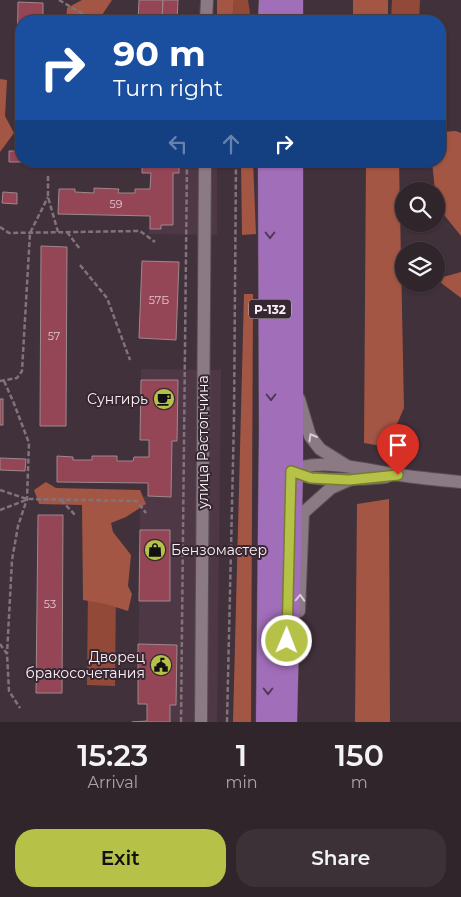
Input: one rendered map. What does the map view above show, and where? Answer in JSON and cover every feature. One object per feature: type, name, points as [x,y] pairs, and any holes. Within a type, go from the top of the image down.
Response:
[{"type":"highway","points":[[270,15],[271,0]]},
{"type":"highway","points":[[291,0],[291,15]]},
{"type":"highway","name":"Р-132","points":[[270,167],[271,431],[283,509],[285,722]]},
{"type":"highway","name":"Р-132","points":[[268,722],[283,509],[291,471],[291,167]]},
{"type":"street","points":[[206,15],[207,0]]},
{"type":"street","name":"улица Растопчина","points":[[201,722],[205,167]]},
{"type":"street","points":[[291,362],[304,420],[310,436],[320,449],[349,474]]},
{"type":"street","points":[[271,431],[282,458],[291,471],[311,466],[349,474],[398,475],[461,482]]},
{"type":"street","points":[[283,509],[331,488],[349,474]]},
{"type":"path","points":[[59,0],[85,15]]},
{"type":"path","points":[[181,722],[187,167]]},
{"type":"path","points":[[227,722],[234,438],[236,167]]},
{"type":"path","points":[[48,176],[48,197],[58,232]]},
{"type":"path","points":[[20,708],[9,691],[6,654],[12,560],[18,526],[27,499],[29,443],[14,401],[2,381],[17,378],[22,371],[30,233],[48,197]]},
{"type":"path","points":[[0,227],[9,233],[140,231],[155,242]]},
{"type":"path","points":[[67,232],[80,249]]},
{"type":"path","points":[[80,265],[107,298],[130,360]]},
{"type":"path","points":[[0,490],[27,499],[137,501],[146,513]]},
{"type":"path","points":[[0,510],[27,499]]},
{"type":"path","points":[[61,500],[75,515]]},
{"type":"path","points":[[0,644],[6,654]]},
{"type":"shaded area","points":[[82,0],[112,0],[102,15],[66,15],[67,8]]},
{"type":"shaded area","points":[[217,0],[234,0],[233,15],[217,15]]},
{"type":"shaded area","points":[[234,0],[248,0],[249,15],[233,15]]},
{"type":"shaded area","points":[[353,0],[388,0],[388,15],[353,15]]},
{"type":"shaded area","points":[[392,0],[420,0],[419,15],[391,15]]},
{"type":"shaded area","points":[[0,79],[7,80],[5,116],[14,133],[0,152]]},
{"type":"shaded area","points":[[456,131],[461,133],[461,236],[445,216],[445,182],[434,182],[433,167],[446,167],[446,132]]},
{"type":"shaded area","points":[[146,167],[217,167],[217,235],[149,234],[151,173]]},
{"type":"shaded area","points":[[241,167],[253,167],[256,234],[242,235]]},
{"type":"shaded area","points":[[366,167],[399,167],[399,182],[395,182],[395,232],[400,232],[401,242],[395,242],[395,292],[402,292],[404,408],[387,447],[364,443]]},
{"type":"shaded area","points":[[461,272],[461,298],[445,286],[445,276]]},
{"type":"shaded area","points":[[244,294],[253,294],[251,722],[233,722]]},
{"type":"shaded area","points":[[141,369],[221,370],[217,722],[147,722],[147,705],[138,704],[140,497],[148,496],[149,441],[140,440]]},
{"type":"shaded area","points":[[46,482],[56,488],[140,490],[146,504],[126,517],[111,523],[113,532],[131,555],[128,586],[132,594],[128,611],[106,604],[83,600],[82,505],[39,504],[34,490]]},
{"type":"shaded area","points":[[389,499],[390,722],[355,722],[357,504]]},
{"type":"shaded area","points":[[88,584],[116,584],[115,686],[87,685]]},
{"type":"building","points":[[139,0],[163,0],[162,15],[138,15]]},
{"type":"building","points":[[163,0],[178,0],[177,15],[162,15]]},
{"type":"building","points":[[18,2],[43,3],[43,15],[18,15]]},
{"type":"building","points":[[9,151],[15,151],[15,162],[9,162]]},
{"type":"building","points":[[142,167],[179,167],[179,173],[173,173],[173,225],[161,225],[161,229],[150,229],[150,216],[58,214],[59,189],[75,189],[75,192],[94,193],[94,188],[119,189],[118,193],[135,193],[135,189],[150,189],[151,173],[142,173]]},
{"type":"building","points":[[3,192],[17,193],[17,204],[2,203]]},
{"type":"building","points":[[41,246],[67,247],[66,426],[40,426]]},
{"type":"building","points":[[142,261],[179,262],[176,340],[139,338]]},
{"type":"building","points":[[141,380],[178,380],[177,441],[172,441],[171,497],[148,496],[148,483],[57,482],[57,456],[73,457],[73,460],[92,460],[92,456],[117,456],[117,461],[133,461],[134,457],[149,457],[149,440],[140,440]]},
{"type":"building","points":[[0,399],[3,399],[3,425],[0,425]]},
{"type":"building","points":[[0,458],[26,459],[25,471],[0,470]]},
{"type":"building","points":[[38,515],[63,515],[62,693],[36,693]]},
{"type":"building","points":[[140,530],[170,530],[170,601],[139,601]]},
{"type":"building","points":[[138,644],[177,645],[176,705],[170,705],[170,722],[132,722],[147,721],[147,704],[138,704]]},
{"type":"place","name":"Сунгирь","points":[[164,399]]},
{"type":"place","name":"Бензомастер","points":[[155,550]]},
{"type":"place","name":"Дворец бракосочетания","points":[[161,665]]},
{"type":"route","points":[[287,641],[291,471],[311,478],[349,480],[398,475]]}]
